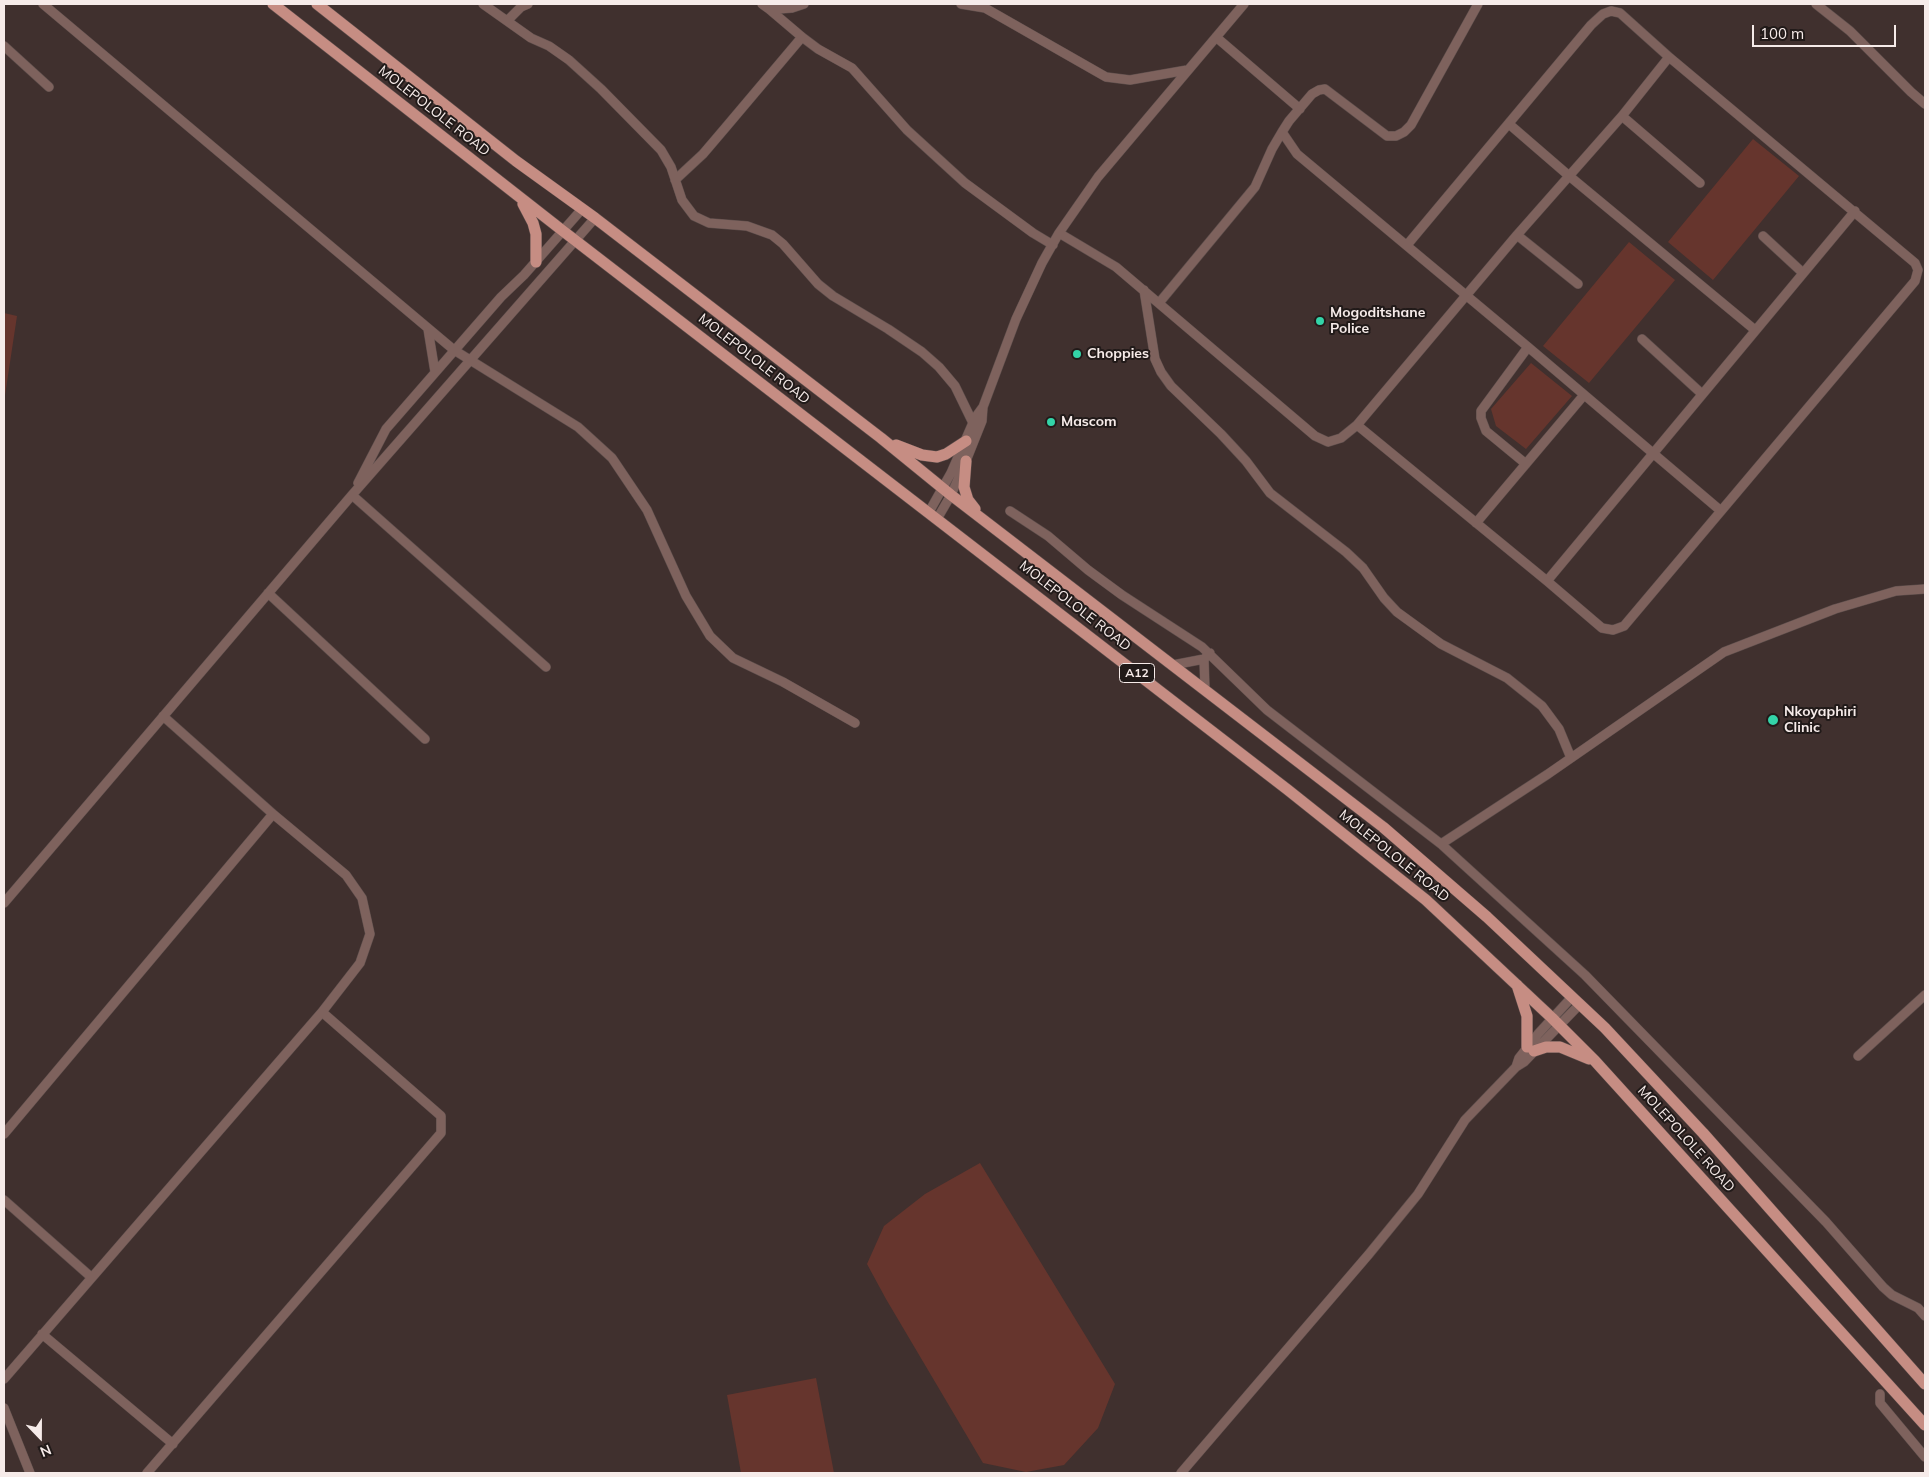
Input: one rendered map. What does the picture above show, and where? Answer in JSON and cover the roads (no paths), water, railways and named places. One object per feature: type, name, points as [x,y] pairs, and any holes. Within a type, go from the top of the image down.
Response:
[{"type":"main road","name":"MOLEPOLOLE ROAD","points":[[273,4],[562,232],[933,515],[1288,790],[1426,900],[1556,1021],[1595,1061],[1925,1426]]},
{"type":"main road","name":"MOLEPOLOLE ROAD","points":[[317,4],[516,161],[595,218],[881,438],[947,492],[1383,827],[1487,917],[1576,1000],[1709,1140],[1858,1306],[1925,1384]]},
{"type":"main road","points":[[520,198],[536,234],[536,262]]},
{"type":"main road","points":[[881,438],[922,455],[937,457],[946,454],[966,441]]},
{"type":"main road","points":[[966,461],[963,480],[966,494],[980,516]]},
{"type":"main road","points":[[1516,983],[1527,1016],[1531,1049],[1546,1046],[1560,1047],[1595,1061]]},
{"type":"street","points":[[43,4],[454,350],[578,427],[612,458],[647,510],[686,596],[710,636],[733,658],[783,682],[855,723]]},
{"type":"street","points":[[483,4],[531,38],[549,46],[569,60],[601,89],[661,150],[671,168],[682,200],[694,216],[709,223],[747,226],[772,235],[783,244],[818,284],[833,296],[922,352],[939,367],[954,386],[973,423]]},
{"type":"street","points":[[507,21],[528,4]]},
{"type":"street","points":[[766,6],[792,8],[804,4]]},
{"type":"street","points":[[961,4],[985,8],[1106,77],[1130,80],[1186,70]]},
{"type":"street","points":[[947,492],[973,423],[983,406],[1016,319],[1060,233],[1098,177],[1186,70],[1244,4]]},
{"type":"street","points":[[1159,303],[1254,187],[1282,132],[1312,94],[1324,89],[1387,136],[1396,136],[1404,132],[1410,125],[1478,4]]},
{"type":"street","points":[[1816,4],[1850,31],[1925,104]]},
{"type":"street","points":[[766,6],[818,49],[852,68],[912,135],[965,183],[1033,233],[1053,245]]},
{"type":"street","points":[[1357,425],[1547,580],[1602,628],[1613,630],[1624,626],[1915,281],[1918,270],[1915,263],[1669,57],[1620,13],[1611,11],[1602,14],[1591,25],[1407,245]]},
{"type":"street","points":[[676,180],[703,154],[802,37]]},
{"type":"street","points":[[1216,37],[1300,108]]},
{"type":"street","points":[[4,46],[49,87]]},
{"type":"street","points":[[1060,233],[1116,267],[1315,436],[1328,442],[1341,438],[1357,425],[1568,175],[1622,116],[1669,57]]},
{"type":"street","points":[[1622,116],[1700,183]]},
{"type":"street","points":[[1510,124],[1568,175],[1755,330]]},
{"type":"street","points":[[1282,132],[1297,154],[1467,295],[1721,511]]},
{"type":"street","points":[[352,495],[386,429],[501,297],[536,262],[582,209]]},
{"type":"street","points":[[1547,580],[1855,212]]},
{"type":"street","points":[[4,903],[352,495],[595,218]]},
{"type":"street","points":[[1517,235],[1578,284]]},
{"type":"street","points":[[1763,236],[1804,273]]},
{"type":"street","points":[[524,275],[536,284]]},
{"type":"street","points":[[1144,290],[1156,359],[1160,372],[1171,386],[1246,461],[1270,493],[1346,552],[1363,568],[1384,598],[1397,612],[1441,644],[1507,678],[1542,706],[1559,729],[1571,758]]},
{"type":"street","points":[[428,329],[435,372]]},
{"type":"street","points":[[1642,339],[1702,394]]},
{"type":"street","points":[[1526,464],[1486,430],[1481,418],[1481,411],[1528,347]]},
{"type":"street","points":[[1476,522],[1584,394]]},
{"type":"street","points":[[933,515],[966,461],[982,421],[983,406]]},
{"type":"street","points":[[352,495],[546,667]]},
{"type":"street","points":[[1010,511],[1048,536],[1088,570],[1207,656],[1267,710],[1441,844],[1585,975],[1826,1222],[1882,1287],[1892,1295],[1918,1308],[1925,1316]]},
{"type":"street","points":[[1441,844],[1571,758],[1724,652],[1835,609],[1896,591],[1925,589]]},
{"type":"street","points":[[268,594],[425,739]]},
{"type":"street","points":[[1173,665],[1207,656]]},
{"type":"street","points":[[1204,690],[1207,656]]},
{"type":"street","points":[[4,1379],[91,1276],[322,1012],[360,963],[370,934],[362,898],[346,875],[272,814],[163,716]]},
{"type":"street","points":[[4,1134],[272,814]]},
{"type":"street","points":[[1858,1056],[1925,995]]},
{"type":"street","points":[[1181,1473],[1418,1194],[1465,1120],[1576,1000]]},
{"type":"street","points":[[147,1473],[441,1133],[441,1116],[322,1012]]},
{"type":"street","points":[[4,1200],[91,1276]]},
{"type":"street","points":[[42,1334],[173,1444]]},
{"type":"street","points":[[1880,1394],[1880,1403],[1925,1458]]},
{"type":"street","points":[[4,1408],[30,1473]]},
{"type":"place","name":"Mogoditshane Police","points":[[1320,321]]},
{"type":"place","name":"Choppies","points":[[1077,354]]},
{"type":"place","name":"Mascom","points":[[1051,422]]},
{"type":"place","name":"Nkoyaphiri Clinic","points":[[1773,720]]}]
